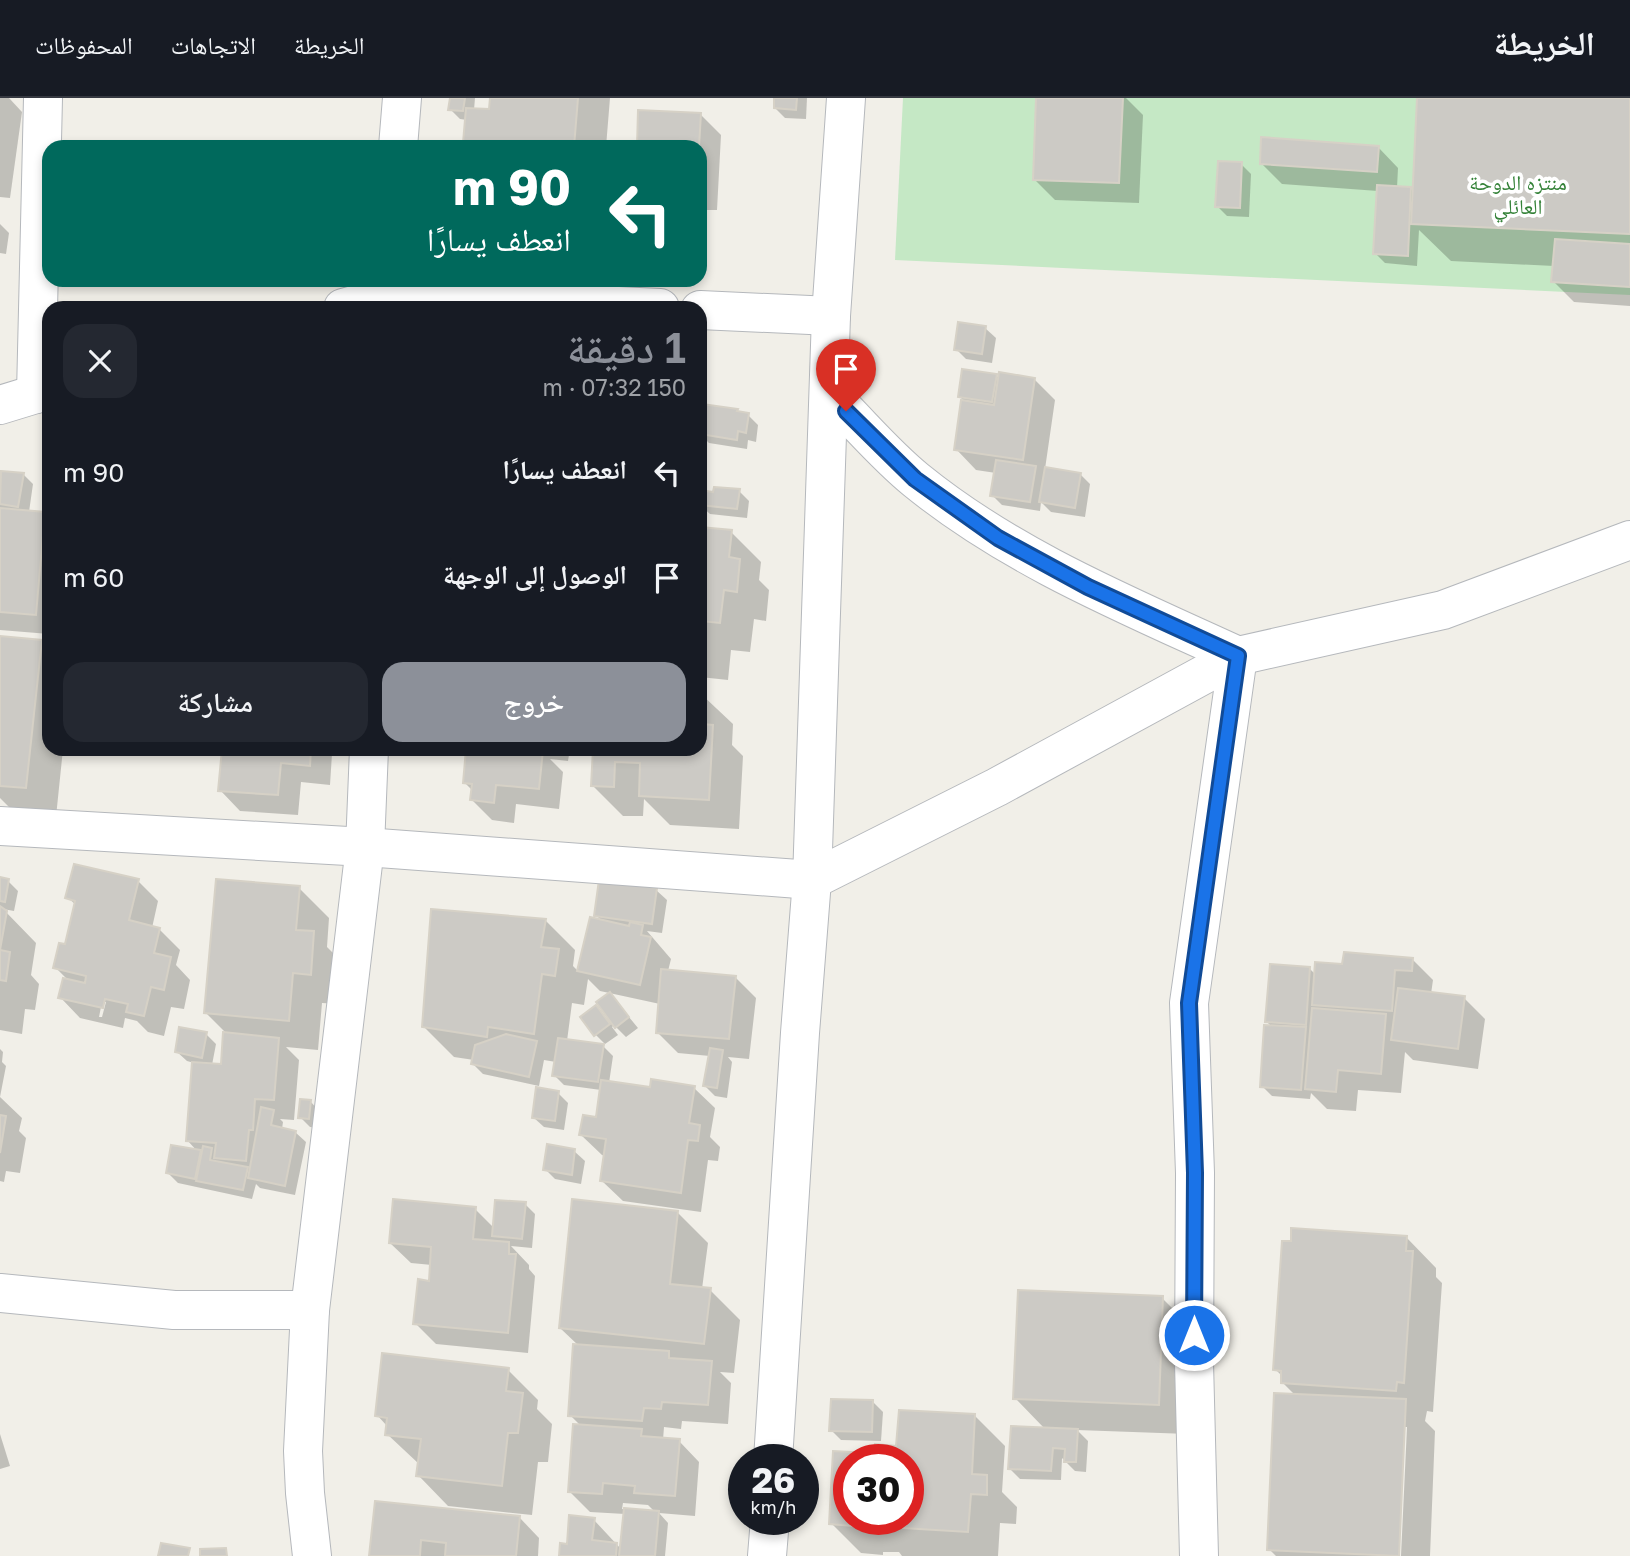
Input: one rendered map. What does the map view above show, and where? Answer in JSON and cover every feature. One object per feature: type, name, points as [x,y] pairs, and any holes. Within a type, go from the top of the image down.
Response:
[{"type":"street","points":[[43,98],[43,140]]},
{"type":"street","points":[[398,140],[401,98]]},
{"type":"street","points":[[775,1444],[812,880],[831,316],[846,98]]},
{"type":"street","points":[[366,301],[389,294],[524,301]]},
{"type":"street","points":[[707,310],[831,316]]},
{"type":"street","points":[[0,405],[42,392]]},
{"type":"street","points":[[829,394],[915,479],[998,538],[1088,587],[1238,656]]},
{"type":"street","points":[[0,826],[365,847],[812,880],[997,786],[1238,656],[1443,610],[1630,540]]},
{"type":"street","points":[[1199,1556],[1194,1362],[1195,1173],[1189,1003],[1238,656]]},
{"type":"street","points":[[312,1556],[303,1451],[310,1310],[365,847],[369,756]]},
{"type":"street","points":[[0,1293],[174,1310],[310,1310]]},
{"type":"street","points":[[767,1556],[769,1535]]},
{"type":"green space","name":"منتزه الدوحة العائلي","points":[[903,98],[1630,98],[1630,295],[895,260]]},
{"type":"building","points":[[450,98],[465,98],[463,111],[448,110]]},
{"type":"building","points":[[490,98],[578,98],[575,140],[463,140],[466,108],[489,109]]},
{"type":"building","points":[[774,98],[797,98],[796,110],[774,108]]},
{"type":"building","points":[[1036,98],[1123,98],[1119,183],[1033,180]]},
{"type":"building","points":[[1417,98],[1630,98],[1630,234],[1411,224]]},
{"type":"building","points":[[638,110],[701,113],[699,140],[637,140]]},
{"type":"building","points":[[1261,137],[1379,146],[1377,172],[1260,164]]},
{"type":"building","points":[[1218,161],[1242,162],[1240,208],[1215,207]]},
{"type":"building","points":[[1377,185],[1411,187],[1408,256],[1373,254]]},
{"type":"building","points":[[1555,239],[1630,244],[1630,287],[1551,282]]},
{"type":"building","points":[[958,322],[986,326],[982,354],[954,350]]},
{"type":"building","points":[[962,369],[997,374],[992,402],[958,397]]},
{"type":"building","points":[[999,372],[1035,378],[1023,460],[954,450],[961,400],[994,405]]},
{"type":"building","points":[[707,405],[749,413],[746,433],[738,431],[737,440],[707,435]]},
{"type":"building","points":[[996,460],[1036,466],[1030,502],[990,496]]},
{"type":"building","points":[[1045,467],[1081,473],[1075,508],[1039,502]]},
{"type":"building","points":[[1,471],[24,473],[18,507],[0,504]]},
{"type":"building","points":[[714,487],[740,489],[737,509],[707,506],[707,491],[713,492]]},
{"type":"building","points":[[0,508],[42,512],[36,615],[0,612]]},
{"type":"building","points":[[707,528],[732,530],[729,557],[740,559],[737,592],[724,590],[720,623],[707,622]]},
{"type":"building","points":[[0,636],[42,640],[26,788],[0,786]]},
{"type":"building","points":[[707,724],[713,725],[709,800],[639,796],[640,763],[615,762],[614,787],[591,786],[593,756],[707,756]]},
{"type":"building","points":[[221,756],[311,756],[310,766],[281,763],[278,795],[218,791]]},
{"type":"building","points":[[465,756],[542,756],[539,789],[496,785],[494,803],[470,800],[472,784],[463,783]]},
{"type":"building","points":[[74,864],[139,879],[129,920],[160,928],[154,953],[171,957],[164,990],[151,987],[144,1016],[126,1012],[128,1004],[105,999],[103,1008],[58,998],[63,978],[85,983],[86,976],[53,968],[59,943],[65,944],[75,901],[65,898]]},
{"type":"building","points":[[0,877],[9,879],[5,902],[0,901]]},
{"type":"building","points":[[216,879],[300,886],[296,930],[314,931],[311,975],[293,973],[289,1021],[204,1013]]},
{"type":"building","points":[[599,880],[657,888],[652,924],[594,916]]},
{"type":"building","points":[[0,906],[7,911],[0,950]]},
{"type":"building","points":[[431,909],[546,919],[541,947],[559,949],[555,976],[542,974],[534,1034],[488,1027],[487,1037],[422,1027]]},
{"type":"building","points":[[590,917],[629,926],[630,922],[643,925],[641,935],[651,937],[640,985],[577,971]]},
{"type":"building","points":[[0,950],[10,952],[6,981],[0,980]]},
{"type":"building","points":[[1344,952],[1413,958],[1412,971],[1395,970],[1392,1011],[1312,1005],[1315,962],[1342,964]]},
{"type":"building","points":[[1270,964],[1310,967],[1306,1025],[1265,1022]]},
{"type":"building","points":[[661,969],[736,976],[729,1039],[656,1033]]},
{"type":"building","points":[[1398,988],[1465,996],[1458,1049],[1391,1040]]},
{"type":"building","points":[[610,992],[629,1017],[615,1028],[596,1002]]},
{"type":"building","points":[[596,1005],[610,1024],[594,1036],[580,1017]]},
{"type":"building","points":[[1312,1008],[1386,1014],[1381,1074],[1338,1070],[1336,1092],[1305,1089]]},
{"type":"building","points":[[1264,1025],[1306,1027],[1301,1090],[1260,1087]]},
{"type":"building","points":[[179,1027],[207,1032],[202,1058],[175,1052]]},
{"type":"building","points":[[223,1032],[279,1038],[274,1100],[255,1099],[253,1130],[249,1130],[246,1161],[214,1158],[216,1143],[186,1141],[192,1062],[221,1064]]},
{"type":"building","points":[[506,1034],[537,1041],[529,1077],[471,1064],[475,1045]]},
{"type":"building","points":[[558,1038],[604,1044],[598,1082],[552,1076]]},
{"type":"building","points":[[710,1048],[723,1050],[717,1088],[703,1086]]},
{"type":"building","points":[[651,1079],[695,1086],[689,1123],[700,1125],[698,1141],[688,1140],[681,1193],[600,1181],[606,1139],[579,1135],[583,1115],[596,1117],[601,1080],[650,1087]]},
{"type":"building","points":[[536,1087],[559,1091],[555,1121],[532,1118]]},
{"type":"building","points":[[300,1099],[311,1100],[309,1119],[298,1118]]},
{"type":"building","points":[[261,1107],[274,1110],[271,1125],[296,1131],[285,1186],[248,1178]]},
{"type":"building","points":[[0,1115],[6,1116],[0,1153]]},
{"type":"building","points":[[547,1144],[575,1149],[572,1175],[543,1170]]},
{"type":"building","points":[[171,1145],[201,1150],[195,1179],[166,1173]]},
{"type":"building","points":[[203,1146],[212,1148],[210,1160],[248,1167],[243,1190],[196,1181]]},
{"type":"building","points":[[393,1199],[476,1207],[473,1239],[509,1242],[509,1254],[516,1254],[508,1333],[413,1324],[418,1279],[429,1281],[431,1247],[389,1243]]},
{"type":"building","points":[[572,1199],[678,1211],[670,1284],[711,1288],[704,1344],[559,1328]]},
{"type":"building","points":[[495,1200],[526,1202],[522,1239],[492,1236]]},
{"type":"building","points":[[1291,1228],[1407,1236],[1406,1251],[1413,1251],[1404,1383],[1397,1382],[1396,1391],[1281,1383],[1281,1371],[1273,1370],[1282,1241],[1291,1241]]},
{"type":"building","points":[[1018,1290],[1163,1296],[1159,1405],[1013,1399]]},
{"type":"building","points":[[573,1344],[669,1351],[669,1358],[712,1361],[708,1405],[662,1402],[661,1409],[644,1408],[642,1421],[568,1416]]},
{"type":"building","points":[[382,1353],[509,1368],[506,1391],[523,1393],[518,1433],[508,1433],[502,1486],[416,1476],[421,1439],[385,1435],[387,1418],[375,1416]]},
{"type":"building","points":[[1274,1393],[1406,1399],[1399,1556],[1267,1550]]},
{"type":"building","points":[[831,1399],[873,1400],[872,1432],[829,1431]]},
{"type":"building","points":[[899,1410],[975,1414],[972,1474],[987,1475],[987,1495],[971,1494],[968,1532],[924,1529],[924,1444],[896,1444]]},
{"type":"building","points":[[573,1424],[642,1429],[641,1436],[680,1439],[675,1496],[634,1493],[635,1486],[603,1483],[602,1494],[568,1492]]},
{"type":"building","points":[[1011,1426],[1078,1429],[1076,1462],[1064,1462],[1065,1449],[1053,1448],[1051,1471],[1008,1469]]},
{"type":"building","points":[[833,1451],[833,1524],[829,1524]]},
{"type":"building","points":[[375,1501],[520,1516],[516,1556],[445,1556],[446,1543],[421,1540],[420,1556],[369,1556]]},
{"type":"building","points":[[624,1508],[659,1511],[655,1556],[619,1556]]},
{"type":"building","points":[[569,1515],[595,1518],[592,1540],[617,1543],[616,1556],[559,1556],[560,1543],[567,1544]]},
{"type":"building","points":[[161,1543],[190,1548],[188,1556],[158,1556]]},
{"type":"building","points":[[226,1548],[227,1556],[200,1556],[200,1549]]},
{"type":"route","points":[[846,411],[915,479],[998,538],[1088,587],[1238,656],[1189,1003],[1195,1173],[1194,1335]]}]
